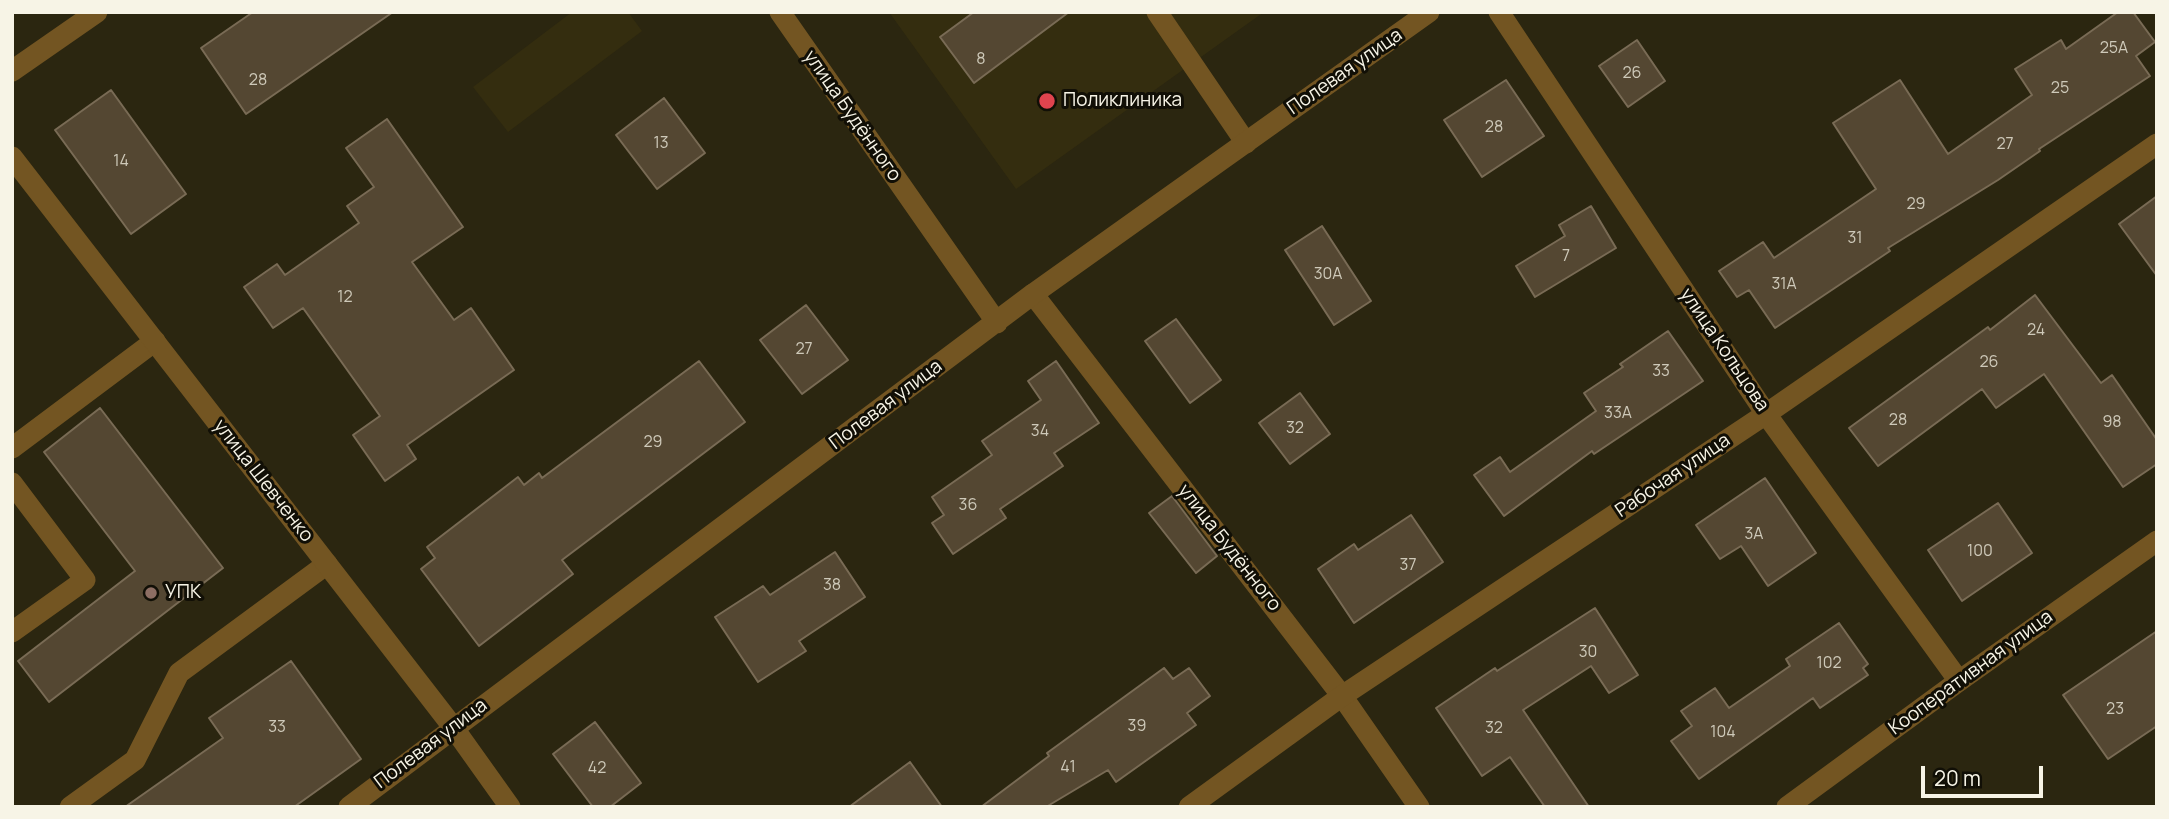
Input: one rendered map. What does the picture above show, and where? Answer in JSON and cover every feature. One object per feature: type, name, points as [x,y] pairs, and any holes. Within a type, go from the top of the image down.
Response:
[{"type":"street","points":[[12,71],[97,12]]},
{"type":"street","name":"улица Будённого","points":[[780,12],[997,323]]},
{"type":"street","points":[[1157,12],[1246,143]]},
{"type":"street","name":"Полевая улица","points":[[349,807],[1033,294],[1429,12]]},
{"type":"street","name":"улица Кольцова","points":[[1499,12],[1766,414],[1959,681]]},
{"type":"street","name":"Рабочая улица","points":[[1189,807],[1342,696],[1766,414],[2157,144]]},
{"type":"street","name":"улица Шевченко","points":[[12,157],[453,727],[510,807]]},
{"type":"street","name":"улица Будённого","points":[[1033,294],[1342,696],[1419,807]]},
{"type":"street","points":[[12,448],[155,341]]},
{"type":"street","points":[[12,483],[85,580],[12,632]]},
{"type":"street","name":"Кооперативная улица","points":[[1787,807],[2157,541]]},
{"type":"street","points":[[70,807],[92,800],[135,760],[179,673],[327,564]]},
{"type":"shaded area","points":[[572,12],[628,12],[642,31],[508,132],[473,87]]},
{"type":"shaded area","name":"Поликлиника","points":[[889,12],[1264,12],[1016,189]]},
{"type":"building","points":[[253,12],[393,12],[246,114],[201,48]]},
{"type":"building","points":[[974,12],[1069,12],[974,83],[940,37]]},
{"type":"building","points":[[2118,12],[2133,12],[2155,42],[2136,56],[2150,76],[2039,149],[2040,151],[1998,180],[1888,248],[1890,251],[1775,328],[1749,290],[1737,297],[1719,271],[1763,242],[1774,258],[1876,189],[1833,123],[1900,80],[1948,154],[2032,95],[2015,69],[2061,40],[2066,49]]},
{"type":"building","points":[[1637,40],[1665,81],[1628,107],[1599,66]]},
{"type":"building","points":[[1506,80],[1544,136],[1482,177],[1444,120]]},
{"type":"building","points":[[111,90],[186,194],[131,234],[55,130]]},
{"type":"building","points":[[664,98],[705,153],[657,189],[616,135]]},
{"type":"building","points":[[387,119],[463,227],[412,262],[454,320],[471,308],[514,370],[407,445],[416,459],[385,481],[353,435],[380,416],[303,308],[273,328],[244,287],[277,264],[285,275],[359,223],[347,206],[374,187],[346,148]]},
{"type":"building","points":[[2157,196],[2157,276],[2119,224]]},
{"type":"building","points":[[1591,206],[1616,248],[1535,297],[1516,266],[1565,236],[1559,225]]},
{"type":"building","points":[[1322,226],[1371,301],[1334,325],[1285,250]]},
{"type":"building","points":[[2035,295],[2101,383],[2112,375],[2157,440],[2157,464],[2123,487],[2044,374],[1996,408],[1982,389],[1878,466],[1849,428],[1988,327],[1990,330]]},
{"type":"building","points":[[806,305],[848,360],[802,394],[760,340]]},
{"type":"building","points":[[1176,319],[1221,380],[1190,403],[1145,341]]},
{"type":"building","points":[[1668,331],[1703,381],[1594,454],[1592,451],[1504,516],[1474,475],[1500,457],[1510,472],[1596,411],[1584,393],[1623,367],[1620,364]]},
{"type":"building","points":[[699,361],[745,422],[562,560],[573,574],[479,646],[421,569],[435,558],[427,547],[518,477],[524,485],[539,473],[542,478]]},
{"type":"building","points":[[1056,361],[1099,423],[1054,453],[1063,466],[1000,509],[1006,518],[953,554],[932,523],[944,515],[932,497],[992,455],[982,441],[1041,400],[1028,381]]},
{"type":"building","points":[[1300,393],[1330,434],[1290,464],[1259,423]]},
{"type":"building","points":[[100,408],[223,568],[49,702],[18,661],[135,571],[44,452]]},
{"type":"building","points":[[1765,478],[1816,553],[1768,586],[1741,546],[1720,559],[1696,525]]},
{"type":"building","points":[[1172,496],[1217,556],[1196,573],[1149,513]]},
{"type":"building","points":[[1998,503],[2032,553],[1962,601],[1928,550]]},
{"type":"building","points":[[1411,515],[1443,562],[1354,623],[1318,569],[1354,544],[1358,550]]},
{"type":"building","points":[[835,552],[865,597],[799,641],[806,651],[758,682],[715,617],[763,586],[770,595]]},
{"type":"building","points":[[1595,608],[1638,675],[1609,693],[1591,666],[1523,710],[1589,807],[1545,807],[1510,757],[1482,776],[1436,708],[1495,668],[1497,671]]},
{"type":"building","points":[[1839,623],[1868,664],[1863,668],[1868,675],[1820,708],[1813,698],[1699,779],[1671,741],[1692,726],[1681,711],[1715,688],[1729,708],[1790,666],[1786,659]]},
{"type":"building","points":[[2157,631],[2157,726],[2108,759],[2063,695]]},
{"type":"building","points":[[291,661],[361,759],[294,807],[125,807],[223,738],[209,718]]},
{"type":"building","points":[[1164,668],[1173,679],[1189,668],[1210,696],[1187,713],[1196,725],[1116,782],[1108,770],[1046,807],[981,807],[1049,756],[1047,753]]},
{"type":"building","points":[[595,722],[641,783],[610,807],[593,807],[553,754]]},
{"type":"building","points":[[910,762],[942,807],[849,807]]},
{"type":"place","name":"Поликлиника","points":[[1047,101]]},
{"type":"place","name":"УПК","points":[[151,593]]}]
